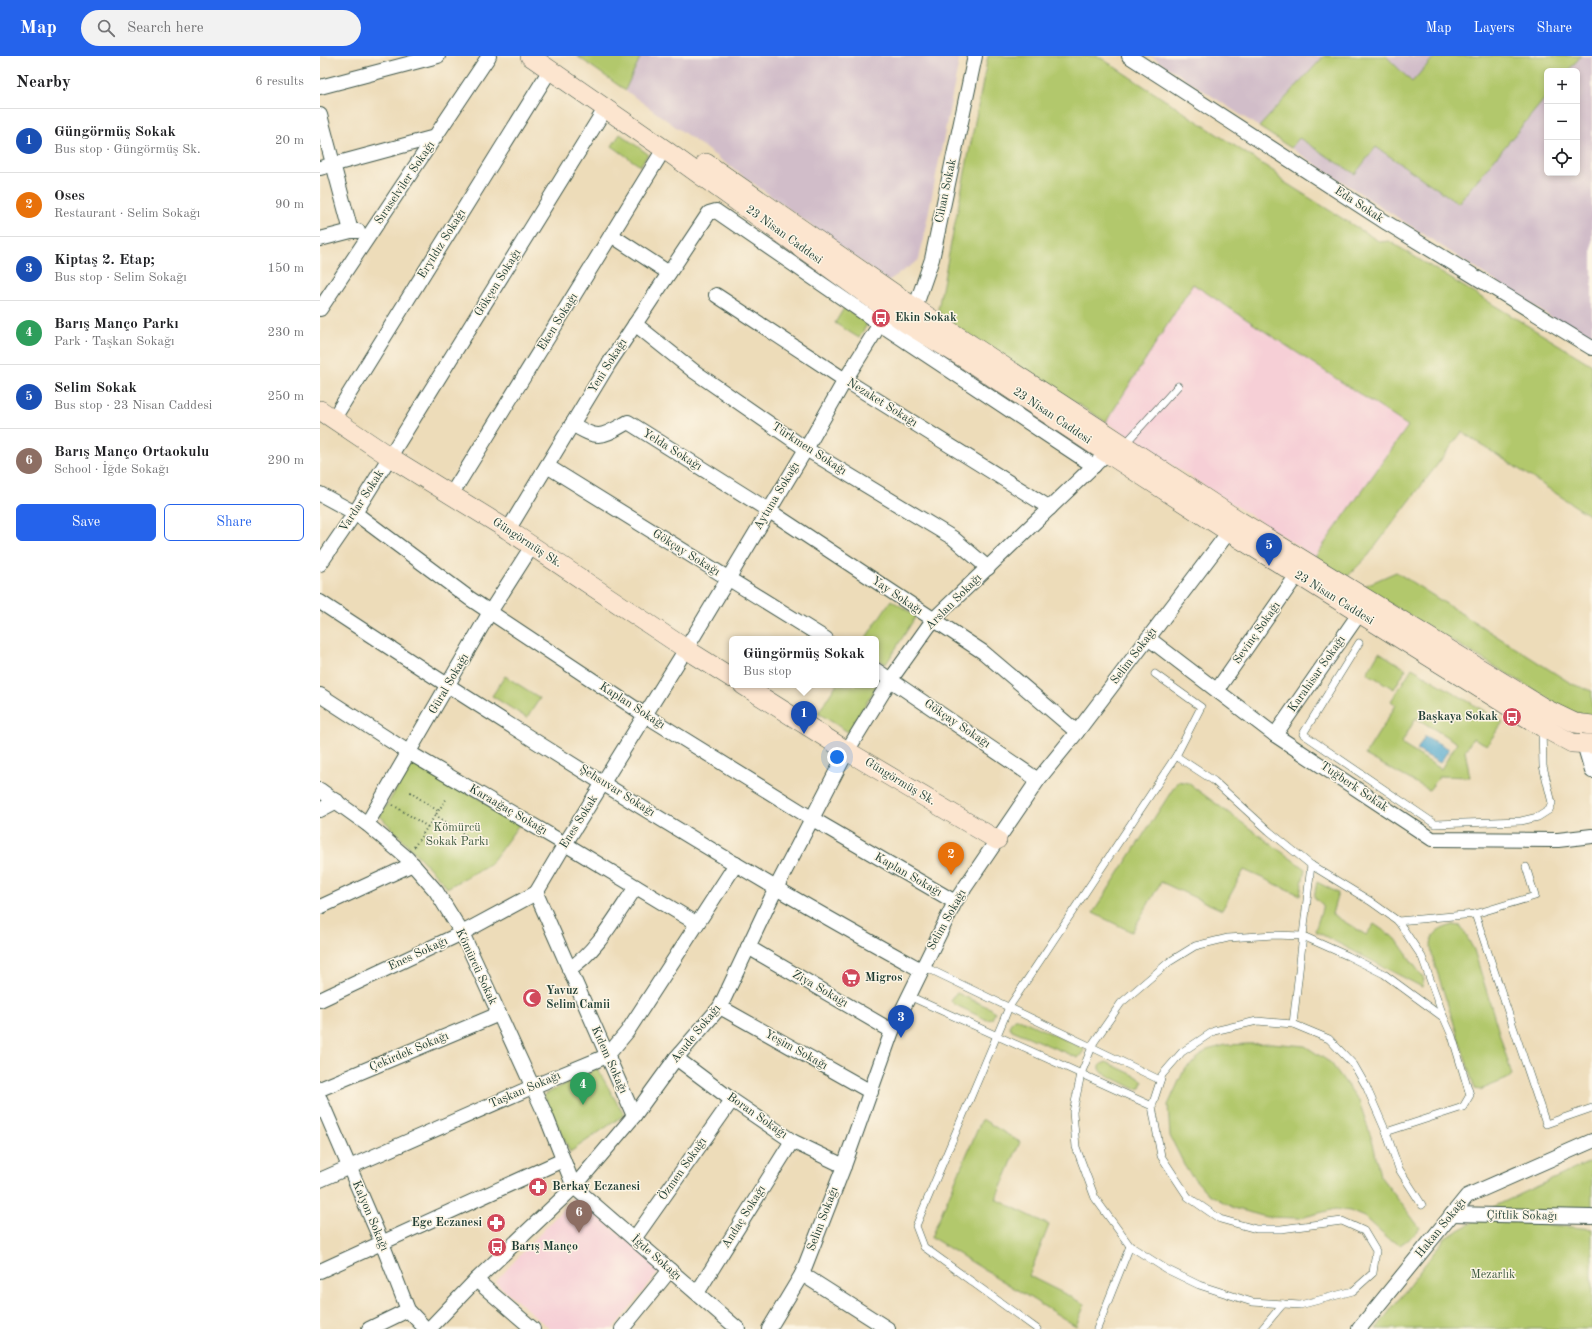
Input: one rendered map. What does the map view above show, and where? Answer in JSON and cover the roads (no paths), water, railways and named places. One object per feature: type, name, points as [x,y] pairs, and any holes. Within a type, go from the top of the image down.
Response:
[{"type":"street","points":[[320,87],[438,56]]},
{"type":"street","name":"Sıraselviler Sokağı","points":[[320,309],[489,56]]},
{"type":"street","name":"23 Nisan Caddesi","points":[[530,56],[551,63],[911,316],[964,358],[1108,455],[1233,526],[1544,708],[1575,723],[1592,725]]},
{"type":"street","name":"Cihan Sokak","points":[[911,316],[932,259],[975,56]]},
{"type":"street","name":"Eda Sokak","points":[[1129,56],[1387,223],[1592,348]]},
{"type":"street","name":"23 Nisan Caddesi","points":[[551,63],[605,109],[911,316]]},
{"type":"street","name":"Eryıldız Sokağı","points":[[327,414],[551,63]]},
{"type":"street","name":"Gökçen Sokağı","points":[[390,457],[605,109]]},
{"type":"street","points":[[320,115],[326,166],[351,231]]},
{"type":"street","points":[[326,166],[435,137]]},
{"type":"street","name":"Eken Sokağı","points":[[451,495],[664,149]]},
{"type":"street","name":"Yeni Sokağı","points":[[508,530],[608,364],[709,213],[716,211],[880,324]]},
{"type":"street","points":[[320,239],[351,231],[373,230]]},
{"type":"street","points":[[611,235],[669,273]]},
{"type":"street","name":"Nezaket Sokağı","points":[[716,295],[845,380],[1050,508]]},
{"type":"street","name":"Türkmen Sokağı","points":[[635,324],[695,372],[806,449],[953,538],[988,568]]},
{"type":"street","points":[[880,324],[1108,455]]},
{"type":"street","name":"Aytuna Sokağı","points":[[686,649],[768,510],[806,449],[845,380],[880,324]]},
{"type":"street","name":"Güngörmüş Sk.","points":[[327,414],[390,457],[508,530],[729,676]]},
{"type":"street","name":"Yelda Sokağı","points":[[572,424],[588,434],[603,436],[628,422],[768,510]]},
{"type":"street","name":"Arslan Sokağı","points":[[811,818],[847,751],[891,679],[933,620],[1050,508],[1108,455]]},
{"type":"street","name":"Vardar Sokak","points":[[320,564],[355,513],[390,457]]},
{"type":"street","name":"Gökçay Sokağı","points":[[547,466],[821,636]]},
{"type":"street","name":"Kaplan Sokağı","points":[[320,494],[355,513],[469,598],[645,715],[811,818],[955,902]]},
{"type":"street","name":"Yay Sokağı","points":[[768,510],[983,652],[1077,732]]},
{"type":"street","name":"23 Nisan Caddesi","points":[[1233,526],[1297,575],[1542,728],[1572,743],[1588,744]]},
{"type":"street","name":"Selim Sokağı","points":[[769,1329],[802,1274],[844,1166],[892,1031],[955,902],[1038,780],[1077,732],[1233,526]]},
{"type":"street","name":"Güral Sokağı","points":[[367,824],[490,612],[532,546]]},
{"type":"street","name":"Sevinç Sokağı","points":[[1216,690],[1297,575]]},
{"type":"street","name":"Şehsuvar Sokağı","points":[[320,602],[448,686],[736,864],[776,888],[922,968]]},
{"type":"street","name":"Karahisar Sokağı","points":[[1275,735],[1359,614]]},
{"type":"street","name":"Tuğberk Sokak","points":[[1148,638],[1275,735],[1432,839],[1558,840],[1592,836]]},
{"type":"street","name":"Enes Sokak","points":[[536,893],[686,649]]},
{"type":"street","name":"Gökçay Sokağı","points":[[879,672],[1038,780]]},
{"type":"street","name":"Güngörmüş Sk.","points":[[748,688],[847,751],[997,840]]},
{"type":"street","name":"Karaağaç Sokağı","points":[[320,695],[408,752],[696,923]]},
{"type":"street","points":[[1588,744],[1592,771]]},
{"type":"street","name":"Kömürcü Sokak","points":[[320,790],[367,824],[410,861],[436,891],[462,933],[546,1116],[574,1187]]},
{"type":"street","points":[[320,810],[337,801]]},
{"type":"street","name":"Asude Sokağı","points":[[427,1329],[574,1187],[634,1116],[676,1058],[720,1007],[811,818]]},
{"type":"street","points":[[320,907],[410,861]]},
{"type":"street","name":"Taşkan Sokağı","points":[[320,1180],[532,1087],[607,1056],[627,1032],[696,923],[736,864]]},
{"type":"street","points":[[569,968],[578,963],[591,951],[636,887]]},
{"type":"street","name":"Enes Sokağı","points":[[320,1000],[462,933],[536,893]]},
{"type":"street","name":"Kıdem Sokağı","points":[[536,893],[634,1116]]},
{"type":"street","name":"Ziya Sokağı","points":[[748,947],[892,1031]]},
{"type":"street","name":"Yeşim Sokağı","points":[[720,1007],[871,1092]]},
{"type":"street","name":"Çekirdek Sokağı","points":[[320,1089],[499,1014]]},
{"type":"street","name":"Boran Sokağı","points":[[676,1058],[732,1100],[792,1141],[844,1166]]},
{"type":"street","name":"Kalyon Sokağı","points":[[320,1099],[382,1243],[408,1310],[427,1329]]},
{"type":"street","name":"Özmen Sokağı","points":[[634,1239],[732,1100]]},
{"type":"street","name":"Andaç Sokağı","points":[[696,1293],[792,1141]]},
{"type":"street","name":"Hakan Sokağı","points":[[1359,1329],[1467,1196],[1592,1141]]},
{"type":"street","points":[[320,1271],[563,1160]]},
{"type":"street","name":"İğde Sokağı","points":[[574,1187],[738,1329]]},
{"type":"street","name":"Çiftlik Sokağı","points":[[1452,1214],[1592,1217]]},
{"type":"street","points":[[630,1326],[670,1270]]},
{"type":"street","points":[[802,1274],[888,1329]]},
{"type":"street","points":[[476,1280],[533,1329]]},
{"type":"street","points":[[369,1329],[408,1310]]},
{"type":"lane","points":[[1108,455],[1178,386]]},
{"type":"lane","points":[[1359,643],[1303,734],[1435,824],[1521,821],[1538,817],[1549,810],[1552,803],[1543,766],[1542,728]]},
{"type":"lane","points":[[1037,1329],[924,1248],[916,1226],[1009,1007],[1176,756],[1202,707],[1155,674]]},
{"type":"lane","points":[[1176,756],[1214,781],[1269,831],[1311,865],[1370,900],[1398,921],[1422,957],[1452,1036],[1470,1095],[1463,1107],[1386,1132]]},
{"type":"lane","points":[[1292,1024],[1311,865]]},
{"type":"lane","points":[[1398,921],[1475,914],[1535,896],[1526,867]]},
{"type":"lane","points":[[1475,914],[1546,1124],[1592,1108]]},
{"type":"lane","points":[[1422,1205],[1399,1169],[1386,1132],[1366,1086],[1354,1065],[1329,1039],[1292,1024],[1257,1021],[1214,1031],[1182,1052],[1162,1075],[1152,1106],[1161,1156],[1188,1197],[1220,1219],[1256,1229],[1281,1228],[1342,1221],[1364,1231],[1376,1251],[1372,1273],[1353,1291],[1300,1305],[1252,1302],[1199,1285],[1166,1269],[1130,1246],[1095,1198],[1076,1147],[1073,1112],[1081,1074],[1094,1042],[1121,1003],[1169,962],[1195,946],[1228,938],[1274,935],[1303,936],[1384,974],[1444,1018]]},
{"type":"lane","points":[[922,968],[1009,1007],[1160,1080]]},
{"type":"lane","points":[[909,996],[1152,1106]]},
{"type":"lane","points":[[1097,1329],[1130,1246]]},
{"type":"lane","points":[[1262,1329],[1283,1304]]},
{"type":"water","points":[[1425,736],[1449,749],[1440,763],[1417,750]]},
{"type":"place","name":"Ekin Sokak","points":[[881,318]]},
{"type":"place","name":"Selim Sokak","points":[[1269,566]]},
{"type":"place","name":"Başkaya Sokak","points":[[1512,717]]},
{"type":"place","name":"Güngörmüş Sokak","points":[[804,734]]},
{"type":"place","name":"Oses","points":[[951,875]]},
{"type":"place","name":"Migros","points":[[851,978]]},
{"type":"place","name":"Yavuz Selim Camii","points":[[532,998]]},
{"type":"place","name":"Kiptaş 2. Etap;","points":[[901,1038]]},
{"type":"place","name":"Barış Manço Parkı","points":[[583,1105]]},
{"type":"place","name":"Berkay Eczanesi","points":[[538,1187]]},
{"type":"place","name":"Ege Eczanesi","points":[[496,1223]]},
{"type":"place","name":"Barış Manço Ortaokulu","points":[[579,1233]]},
{"type":"place","name":"Barış Manço","points":[[497,1247]]},
{"type":"park label","name":"Kömürcü Sokak Parkı","points":[[457,835]]},
{"type":"park label","name":"Mezarlık","points":[[1493,1275]]}]
